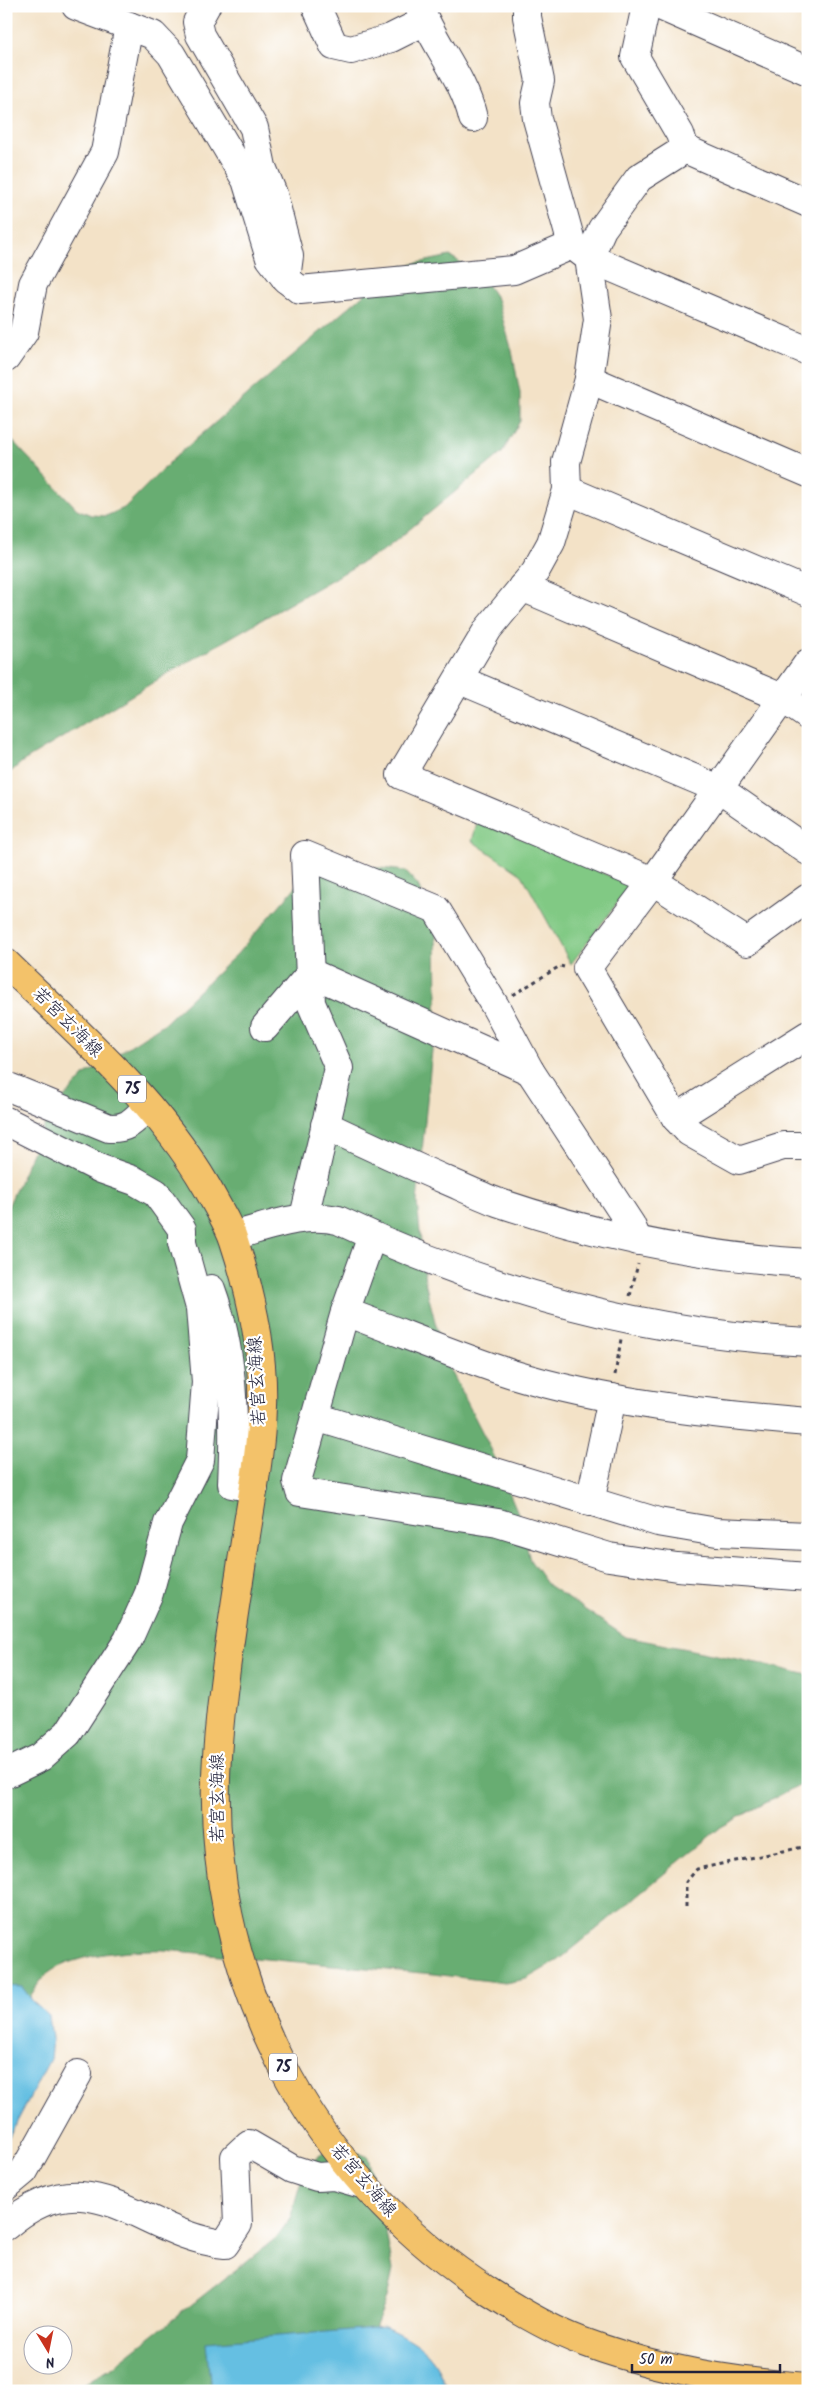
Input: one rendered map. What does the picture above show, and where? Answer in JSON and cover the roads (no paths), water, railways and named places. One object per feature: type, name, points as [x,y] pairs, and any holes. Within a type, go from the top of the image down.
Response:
[{"type":"main road","name":"若宮玄海線","points":[[6,963],[118,1073],[148,1107],[180,1146],[204,1182],[233,1236],[255,1321],[261,1372],[260,1436],[254,1488],[228,1646],[217,1759],[218,1854],[238,1956],[260,2018],[276,2054],[303,2102],[328,2141],[362,2184],[423,2245],[467,2278],[523,2314],[578,2340],[691,2374],[750,2383],[808,2387]]},
{"type":"street","points":[[76,6],[153,35],[171,54],[246,180],[270,258],[286,279],[300,290],[514,270],[580,252],[602,229],[639,178],[684,149]]},
{"type":"street","points":[[206,6],[197,22],[200,35],[254,128],[262,167],[273,194],[289,256],[286,279]]},
{"type":"street","points":[[316,6],[334,46],[351,50],[391,38],[422,14],[469,99],[473,118]]},
{"type":"street","points":[[527,6],[527,17],[540,81],[535,102],[537,119],[580,252],[598,319],[589,380],[566,462],[567,490],[551,543],[535,572],[488,629],[460,680],[401,774],[653,881],[747,942],[808,898]]},
{"type":"street","points":[[646,6],[635,57],[680,134],[684,149]]},
{"type":"street","points":[[660,6],[808,71]]},
{"type":"street","points":[[6,358],[24,332],[33,284],[105,152],[129,26]]},
{"type":"street","points":[[684,149],[808,202]]},
{"type":"street","points":[[580,252],[808,351]]},
{"type":"street","points":[[589,380],[808,473]]},
{"type":"street","points":[[567,490],[808,592]]},
{"type":"street","points":[[522,587],[782,698],[808,716]]},
{"type":"street","points":[[808,663],[653,881],[587,968],[676,1118],[689,1132],[739,1160],[783,1146],[808,1146]]},
{"type":"street","points":[[460,680],[719,789],[808,851]]},
{"type":"street","points":[[304,1218],[324,1124],[340,1068],[311,1002],[306,855],[436,909],[495,1006],[530,1071],[641,1242]]},
{"type":"street","points":[[266,1027],[311,973]]},
{"type":"street","points":[[311,973],[530,1071]]},
{"type":"street","points":[[676,1118],[808,1035]]},
{"type":"street","points":[[6,1086],[109,1128],[121,1129],[131,1124],[148,1107]]},
{"type":"street","points":[[6,1121],[101,1169],[135,1181],[156,1193],[182,1229],[202,1262],[222,1327],[231,1367],[235,1432],[232,1484],[254,1488]]},
{"type":"street","points":[[324,1124],[386,1154],[496,1201],[641,1242],[772,1261],[808,1263]]},
{"type":"street","points":[[233,1236],[304,1218],[320,1216],[338,1220],[372,1236],[482,1279],[546,1300],[624,1318],[737,1337],[808,1342]]},
{"type":"street","points":[[6,1774],[41,1757],[68,1733],[123,1648],[149,1593],[168,1523],[200,1460],[206,1382],[205,1351],[200,1308],[182,1243],[182,1229]]},
{"type":"street","points":[[372,1236],[345,1312],[297,1481],[300,1492],[498,1523],[609,1557],[677,1568],[808,1577]]},
{"type":"street","points":[[345,1312],[513,1374],[612,1398],[705,1412],[808,1422]]},
{"type":"street","points":[[590,1502],[612,1398]]},
{"type":"street","points":[[316,1417],[658,1522],[717,1532],[808,1536]]},
{"type":"street","points":[[6,2186],[24,2171],[78,2074]]},
{"type":"street","points":[[6,2226],[16,2217],[44,2201],[80,2195],[115,2202],[203,2242],[225,2244],[238,2224],[235,2157],[249,2144],[292,2169],[317,2177],[334,2176],[362,2184]]},
{"type":"water","points":[[6,1986],[22,1987],[35,2004],[49,2016],[52,2038],[50,2059],[6,2143]]},
{"type":"water","points":[[385,2327],[425,2351],[443,2378],[447,2391],[211,2391],[206,2342]]}]
